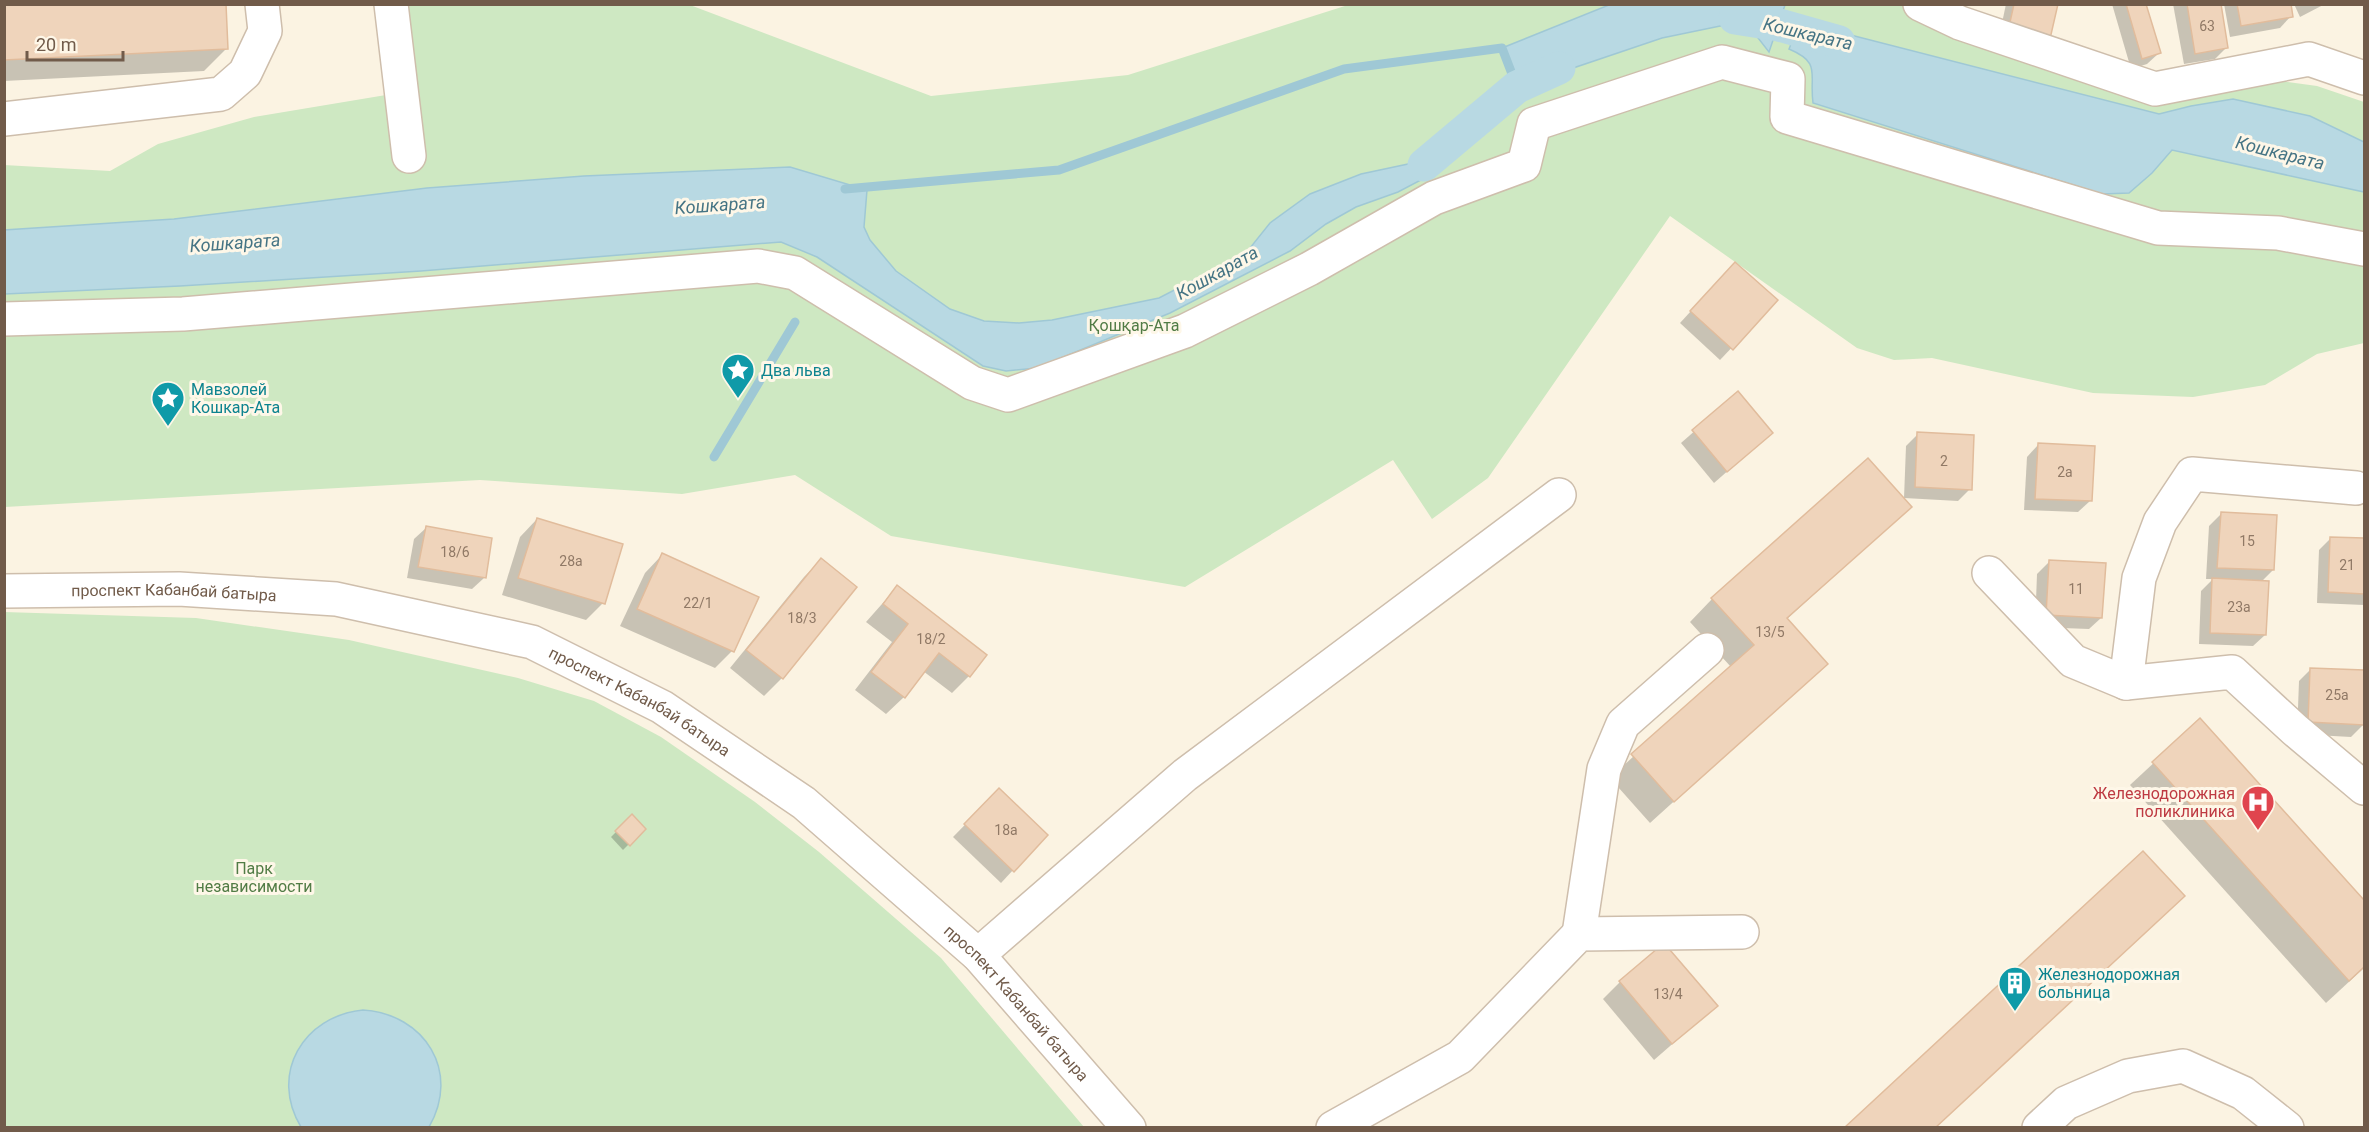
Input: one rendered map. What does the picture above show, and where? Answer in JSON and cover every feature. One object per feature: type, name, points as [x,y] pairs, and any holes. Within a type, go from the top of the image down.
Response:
[{"type":"street","points":[[4,119],[222,94],[245,73],[265,31],[262,4]]},
{"type":"street","points":[[391,4],[409,156]]},
{"type":"street","points":[[1920,4],[1960,23],[2155,89],[2309,59],[2364,78]]},
{"type":"street","points":[[4,319],[183,314],[758,266],[795,273],[972,383],[1008,395],[1185,332],[1309,269],[1434,198],[1524,165],[1534,124],[1722,63],[1788,79],[1787,117],[2158,228],[2278,233],[2364,249]]},
{"type":"street","points":[[2126,683],[2139,578],[2160,522],[2192,474],[2356,488]]},
{"type":"street","points":[[978,955],[1185,776],[1559,495]]},
{"type":"street","points":[[1989,573],[2073,661],[2126,683],[2232,672],[2295,730],[2364,788]]},
{"type":"street","name":"проспект Кабанбай батыра","points":[[4,591],[179,589],[336,598],[532,642],[662,707],[804,803],[978,955],[1124,1125]]},
{"type":"street","points":[[1333,1128],[1460,1057],[1579,934],[1604,769],[1623,724],[1707,650]]},
{"type":"street","points":[[1579,934],[1742,932]]},
{"type":"street","points":[[2039,1128],[2066,1103],[2128,1077],[2183,1066],[2243,1093],[2287,1128]]},
{"type":"green space","name":"Қошқар-Ата","points":[[407,5],[690,5],[931,96],[1128,75],[1348,5],[1920,5],[2155,89],[2246,76],[2317,86],[2364,102],[2364,343],[2317,354],[2265,385],[2193,397],[2093,393],[1932,358],[1894,360],[1857,348],[1670,216],[1488,478],[1432,519],[1393,460],[1185,587],[891,536],[795,475],[682,494],[480,480],[5,507],[4,165],[110,171],[158,144],[254,117],[416,90]]},
{"type":"green space","name":"Парк независимости","points":[[4,612],[196,618],[349,640],[518,678],[594,701],[661,737],[755,802],[819,852],[941,958],[1084,1127],[5,1127]]},
{"type":"water","points":[[1609,5],[1785,5],[1769,52],[1755,34],[1737,26],[1725,25],[1662,38],[1517,87],[1502,48]]},
{"type":"water","points":[[1800,22],[2159,114],[2233,99],[2310,116],[2364,142],[2364,192],[2172,150],[2152,173],[2129,193],[2102,194],[1813,103],[1810,64],[1789,49]]},
{"type":"water","points":[[1458,129],[1461,149],[1440,170],[1398,192],[1356,207],[1326,224],[1290,251],[1170,313],[1037,368],[1006,371],[983,366],[817,257],[781,242],[421,271],[5,294],[4,230],[174,219],[427,188],[584,176],[790,167],[867,190],[864,227],[870,240],[896,271],[950,309],[984,321],[1019,323],[1052,320],[1159,298],[1246,253],[1270,223],[1310,194],[1361,174],[1408,164]]},
{"type":"water","points":[[363,1010],[385,1014],[404,1022],[420,1034],[431,1049],[439,1067],[441,1086],[438,1106],[429,1127],[301,1127],[292,1107],[289,1087],[291,1068],[298,1051],[309,1036],[324,1023],[342,1015]]},
{"type":"building","points":[[4,4],[226,4],[228,49],[4,60]]},
{"type":"building","points":[[2014,4],[2058,4],[2050,39],[2008,31]]},
{"type":"building","points":[[2126,4],[2146,4],[2161,53],[2142,59]]},
{"type":"building","points":[[2187,4],[2221,4],[2228,48],[2195,54]]},
{"type":"building","points":[[2237,4],[2291,4],[2293,17],[2241,26]]},
{"type":"building","points":[[1735,262],[1778,300],[1733,350],[1690,311]]},
{"type":"building","points":[[1738,391],[1773,433],[1727,472],[1692,430]]},
{"type":"building","points":[[1917,432],[1974,435],[1972,490],[1915,487]]},
{"type":"building","points":[[2038,443],[2095,446],[2092,501],[2035,499]]},
{"type":"building","points":[[1868,458],[1912,507],[1787,618],[1828,664],[1674,802],[1631,754],[1754,645],[1711,598]]},
{"type":"building","points":[[2221,512],[2277,515],[2274,570],[2217,568]]},
{"type":"building","points":[[537,518],[623,544],[605,604],[518,578]]},
{"type":"building","points":[[426,526],[492,538],[486,578],[418,567]]},
{"type":"building","points":[[2330,537],[2364,538],[2364,594],[2328,592]]},
{"type":"building","points":[[662,553],[759,597],[734,652],[637,609]]},
{"type":"building","points":[[821,558],[857,587],[783,679],[746,650]]},
{"type":"building","points":[[2049,560],[2106,563],[2102,618],[2046,615]]},
{"type":"building","points":[[2212,578],[2269,581],[2266,635],[2210,633]]},
{"type":"building","points":[[897,585],[987,655],[970,677],[939,653],[905,698],[871,672],[908,624],[883,604]]},
{"type":"building","points":[[2310,668],[2364,670],[2364,725],[2308,722]]},
{"type":"building","name":"Железнодорожная поликлиника","points":[[2200,718],[2364,900],[2364,967],[2349,981],[2152,762]]},
{"type":"building","points":[[999,788],[1048,835],[1014,872],[964,824]]},
{"type":"building","points":[[632,814],[646,829],[630,846],[615,831]]},
{"type":"building","name":"Железнодорожная больница","points":[[2143,851],[2185,896],[1935,1128],[1844,1128]]},
{"type":"building","points":[[1664,943],[1718,1006],[1672,1044],[1619,981]]},
{"type":"waterway","name":"Кошкарата","points":[[1735,18],[1779,25],[1839,42]]},
{"type":"waterway","points":[[845,189],[1059,170],[1344,69],[1502,48],[1517,87]]},
{"type":"waterway","name":"Кошкарата","points":[[1424,165],[1517,87],[1559,68]]},
{"type":"waterway","points":[[714,457],[795,322]]},
{"type":"place","name":"Два льва","points":[[738,399]]},
{"type":"place","name":"Мавзолей Кошкар-Ата","points":[[168,427]]},
{"type":"place","name":"Железнодорожная поликлиника","points":[[2258,831]]},
{"type":"place","name":"Железнодорожная больница","points":[[2015,1012]]}]
